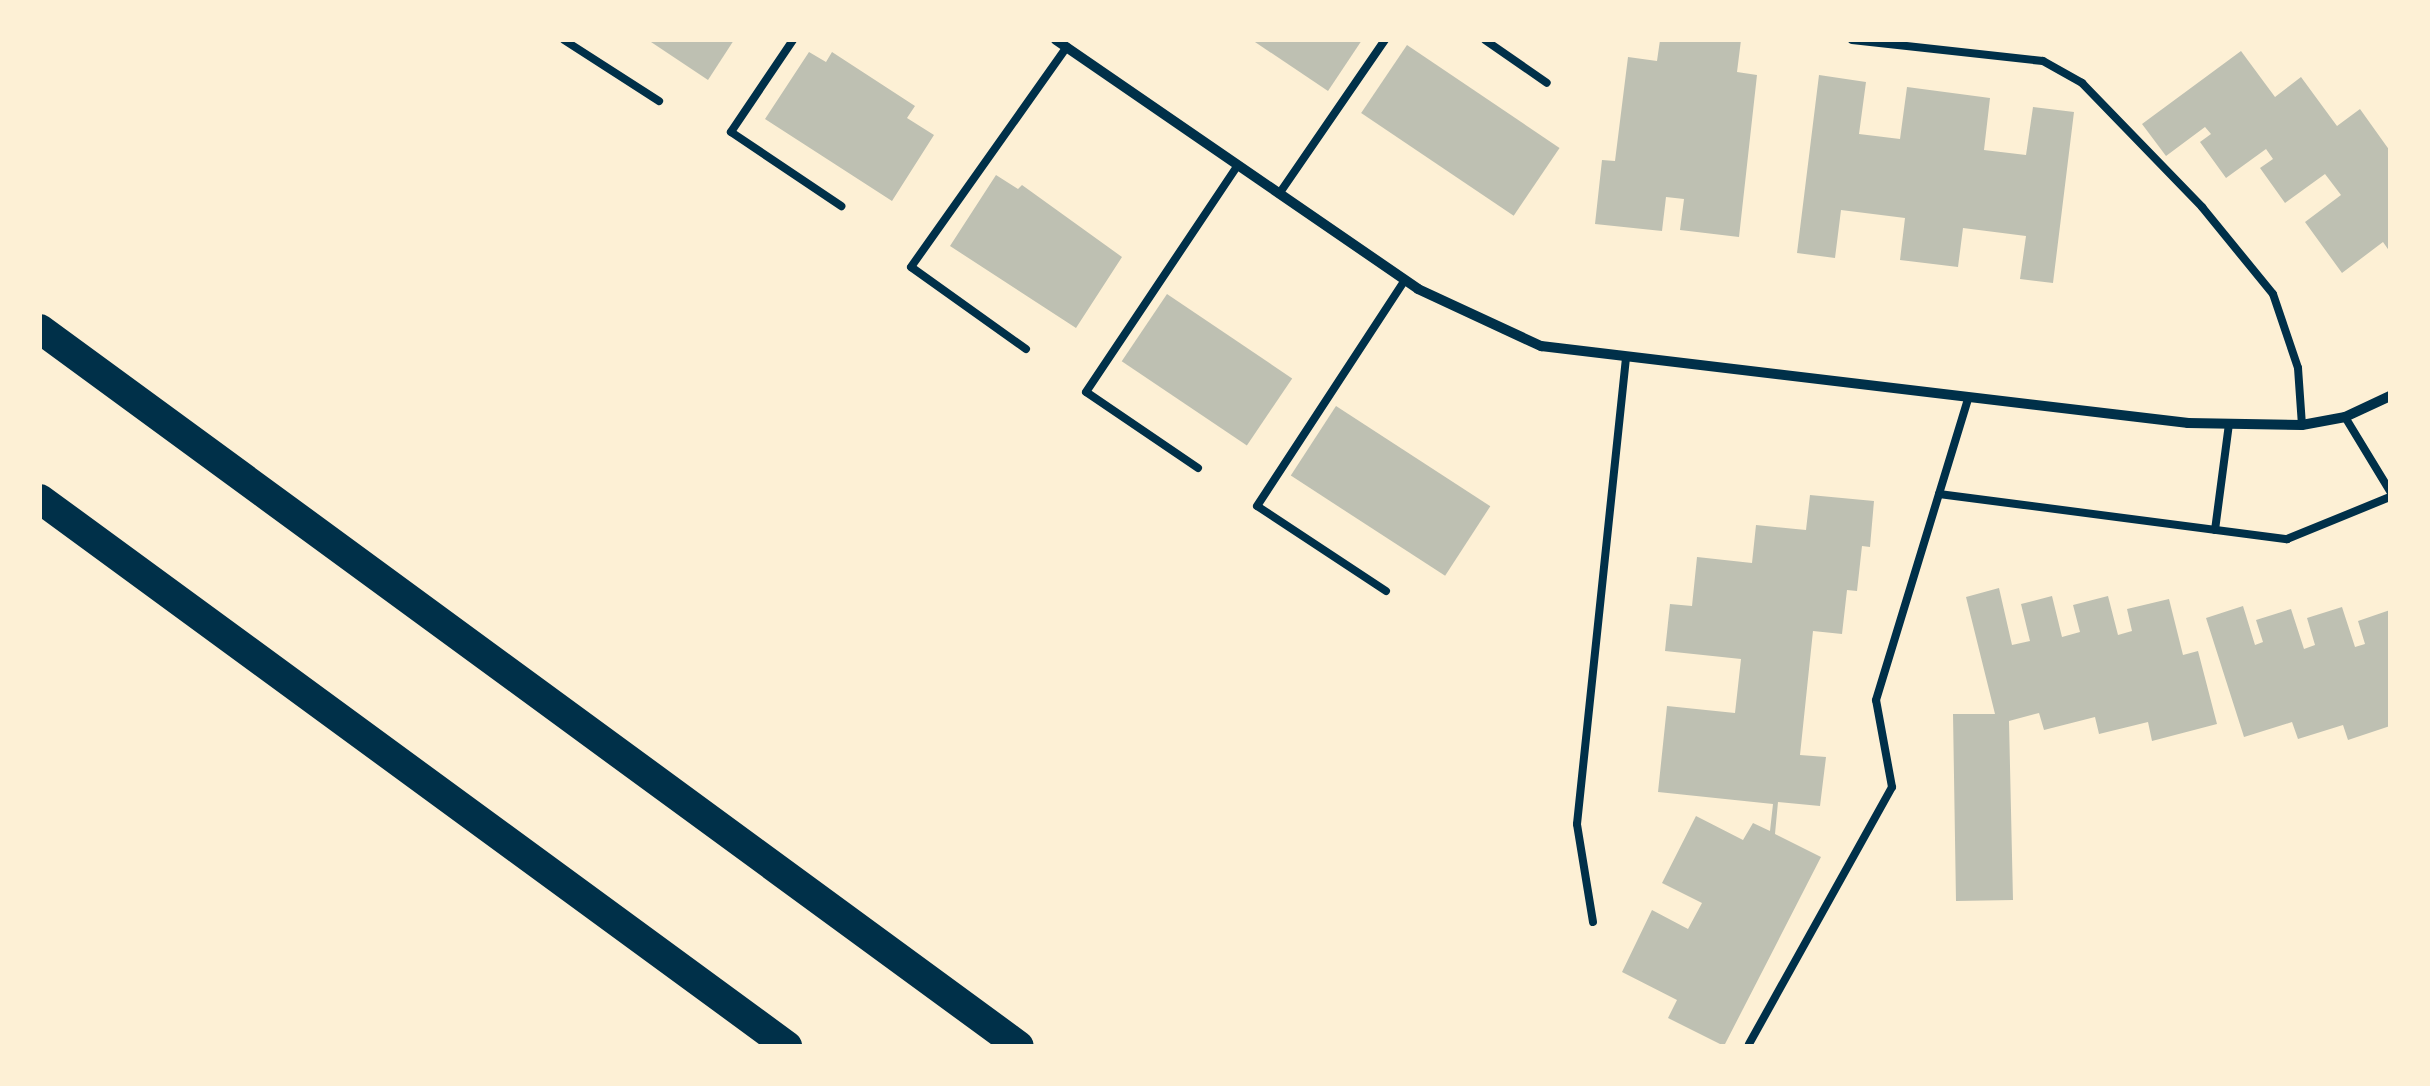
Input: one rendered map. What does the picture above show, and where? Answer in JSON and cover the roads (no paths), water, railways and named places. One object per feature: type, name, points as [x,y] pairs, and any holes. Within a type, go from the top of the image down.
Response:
[{"type":"highway","points":[[40,329],[1019,1046]]},
{"type":"highway","points":[[40,499],[788,1046]]},
{"type":"street","points":[[1056,40],[1405,280],[1541,346],[1968,399],[2229,424],[2302,425],[2345,418],[2390,396]]},
{"type":"lane","points":[[564,40],[659,101]]},
{"type":"lane","points":[[792,40],[732,132],[841,206]]},
{"type":"lane","points":[[1279,194],[1385,40]]},
{"type":"lane","points":[[1486,40],[1547,83]]},
{"type":"lane","points":[[1852,40],[2043,61],[2082,83],[2202,207],[2272,294],[2298,368],[2302,425]]},
{"type":"lane","points":[[1026,348],[912,267],[1067,47]]},
{"type":"lane","points":[[1198,468],[1086,392],[1238,165]]},
{"type":"lane","points":[[1386,591],[1258,506],[1405,280]]},
{"type":"lane","points":[[1593,922],[1577,824],[1626,359]]},
{"type":"lane","points":[[1749,1044],[1892,787],[1876,700],[1968,399]]},
{"type":"lane","points":[[1939,494],[2286,539],[2390,494],[2345,418]]},
{"type":"lane","points":[[2215,530],[2229,424]]}]
